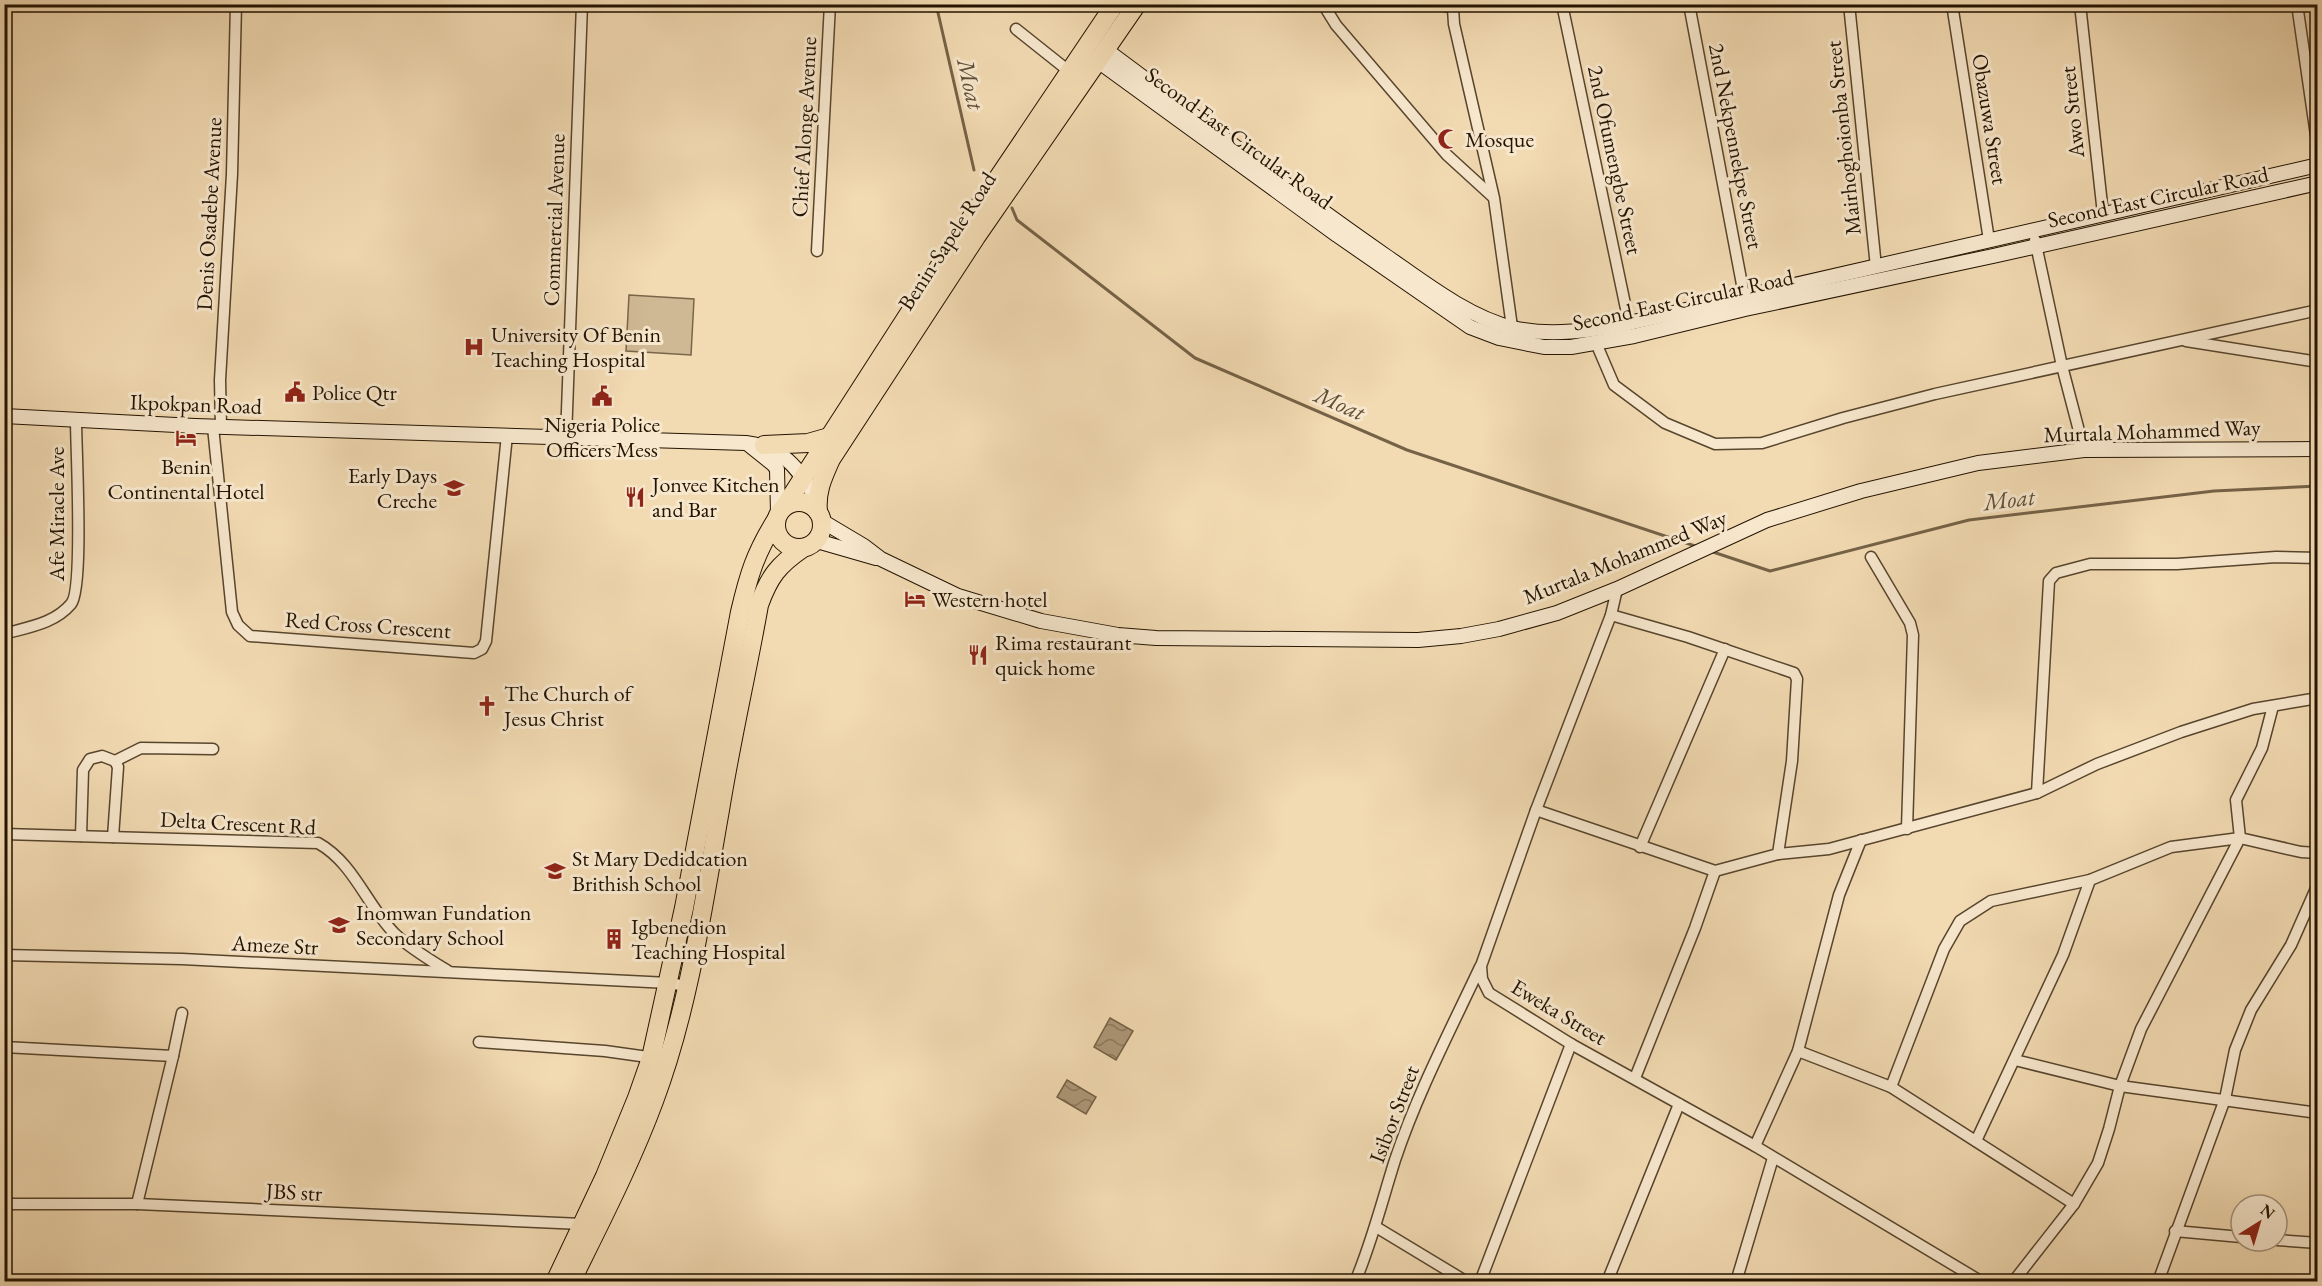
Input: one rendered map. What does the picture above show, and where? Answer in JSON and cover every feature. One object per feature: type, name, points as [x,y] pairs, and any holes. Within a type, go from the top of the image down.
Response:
[{"type":"highway","name":"Benin-Sapele Road","points":[[678,985],[740,612],[750,570],[759,549],[802,477],[959,236],[1115,4]]},
{"type":"highway","name":"Benin-Sapele Road","points":[[819,511],[819,485],[831,459],[976,237],[1137,4]]},
{"type":"highway","points":[[755,444],[808,443],[829,437]]},
{"type":"highway","points":[[555,1281],[638,1098],[660,1058],[676,1035],[678,985],[706,896],[720,808],[759,605],[767,583],[776,570],[810,544],[820,535],[819,511],[806,503],[799,502],[780,513],[777,536],[782,542],[796,549],[810,544]]},
{"type":"highway","points":[[570,1281],[626,1167],[654,1101],[660,1058]]},
{"type":"main road","name":"Second East Circular Road","points":[[1102,56],[1405,269],[1480,317],[1512,327],[1544,333],[1580,331],[1629,323],[2318,165]]},
{"type":"main road","name":"Second East Circular Road","points":[[1102,56],[1337,235],[1470,327],[1499,338],[1544,347],[1571,347],[1596,343],[2318,183]]},
{"type":"main road","name":"Ikpokpan Road","points":[[4,416],[217,426],[755,444]]},
{"type":"main road","points":[[755,444],[778,452],[802,477],[819,511],[881,559]]},
{"type":"main road","points":[[755,444],[777,469],[780,513]]},
{"type":"main road","name":"Murtala Mohammed Way","points":[[881,559],[958,596],[1041,621],[1118,635],[1156,638],[1418,640],[1499,629],[1557,613],[1617,589],[1767,520],[1861,491],[1978,463],[2084,450],[2318,448]]},
{"type":"main road","points":[[810,544],[881,559]]},
{"type":"street","name":"Denis Osadebe Avenue","points":[[217,426],[232,174],[236,4]]},
{"type":"street","name":"Commercial Avenue","points":[[566,438],[582,4]]},
{"type":"street","name":"Chief Alonge Avenue","points":[[817,251],[830,4]]},
{"type":"street","points":[[1323,4],[1336,25],[1447,155],[1494,198]]},
{"type":"street","points":[[1436,4],[1454,6],[1454,24],[1494,198],[1512,327]]},
{"type":"street","name":"2nd Ofumengbe Street","points":[[1562,4],[1629,323]]},
{"type":"street","name":"2nd Nekpennekpe Street","points":[[1689,4],[1744,296]]},
{"type":"street","name":"Mairhoghoionba Street","points":[[1849,4],[1876,267]]},
{"type":"street","name":"Obazuwa Street","points":[[1952,4],[1989,240]]},
{"type":"street","name":"Awo Street","points":[[2080,4],[2103,214]]},
{"type":"street","points":[[2297,4],[2318,149]]},
{"type":"street","points":[[1016,29],[1070,72]]},
{"type":"street","points":[[2033,230],[2062,366],[2084,450]]},
{"type":"street","points":[[1596,343],[1614,385],[1665,423],[1715,444],[1762,443],[1843,418],[1935,394],[2318,310]]},
{"type":"street","points":[[2180,340],[2318,362]]},
{"type":"street","name":"Afe Miracle Ave","points":[[4,634],[54,620],[73,603],[79,570],[76,420]]},
{"type":"street","name":"Red Cross Crescent","points":[[217,426],[232,612],[238,625],[250,636],[474,653],[482,649],[486,640],[507,435]]},
{"type":"street","points":[[1872,557],[1910,623],[1913,635],[1906,829]]},
{"type":"street","points":[[2037,793],[2049,581],[2056,573],[2090,564],[2177,564],[2276,557],[2318,558]]},
{"type":"street","points":[[1480,966],[1536,810],[1611,615],[1617,589]]},
{"type":"street","points":[[1611,615],[1725,649],[1785,669],[1796,676],[1792,761],[1778,854]]},
{"type":"street","points":[[1640,847],[1725,649]]},
{"type":"street","points":[[1536,810],[1714,871],[1778,854],[1829,849],[2037,793],[2097,764],[2253,709],[2318,698]]},
{"type":"street","points":[[2013,1281],[2074,1204],[2098,1163],[2120,1086],[2141,1029],[2240,838],[2236,800],[2262,748],[2273,706]]},
{"type":"street","points":[[117,764],[141,748],[213,749]]},
{"type":"street","points":[[81,836],[83,770],[86,763],[90,759],[102,756],[117,764]]},
{"type":"street","points":[[113,837],[117,764]]},
{"type":"street","name":"Delta Crescent Rd","points":[[4,834],[318,843],[330,850],[345,866],[395,933],[421,955],[451,973]]},
{"type":"street","points":[[1891,1087],[1944,949],[1960,921],[1991,901],[2090,880],[2171,847],[2240,838],[2301,852],[2318,853]]},
{"type":"street","points":[[1755,1146],[1798,1051],[1839,895],[1861,840]]},
{"type":"street","points":[[1635,1078],[1695,928],[1714,871]]},
{"type":"street","points":[[1976,1141],[2063,955],[2090,880]]},
{"type":"street","points":[[2158,1281],[2225,1099],[2235,1050],[2251,1010],[2291,945],[2318,884]]},
{"type":"street","name":"Ameze Str","points":[[4,955],[182,959],[678,985]]},
{"type":"street","name":"Eweka Street","points":[[1480,966],[1482,979],[1489,993],[1571,1044],[1755,1146],[1982,1281]]},
{"type":"street","name":"Isibor Street","points":[[1355,1281],[1376,1227],[1395,1161],[1416,1106],[1480,966]]},
{"type":"street","points":[[137,1204],[182,1013]]},
{"type":"street","points":[[479,1042],[605,1051],[660,1058]]},
{"type":"street","points":[[1480,1281],[1571,1044]]},
{"type":"street","points":[[4,1047],[173,1056]]},
{"type":"street","points":[[1798,1051],[1891,1087],[2074,1204]]},
{"type":"street","points":[[2015,1060],[2120,1086],[2318,1113]]},
{"type":"street","points":[[1607,1281],[1679,1104]]},
{"type":"street","points":[[1736,1281],[1773,1158]]},
{"type":"street","name":"JBS str","points":[[4,1204],[137,1204],[582,1224]]},
{"type":"street","points":[[1376,1227],[1467,1281]]},
{"type":"street","points":[[2175,1231],[2229,1236]]},
{"type":"street","points":[[2289,1241],[2318,1244]]},
{"type":"shaded area","points":[[629,295],[694,299],[691,355],[626,351]]},
{"type":"water","points":[[1110,1018],[1133,1031],[1116,1060],[1094,1047]]},
{"type":"water","points":[[1067,1080],[1096,1097],[1086,1114],[1057,1097]]},
{"type":"waterway","name":"Moat","points":[[936,4],[974,170]]},
{"type":"waterway","name":"Moat","points":[[1012,208],[1017,220],[1195,358],[1407,450],[1698,547]]},
{"type":"waterway","name":"Moat","points":[[1713,552],[1770,571],[1969,520],[2214,491],[2318,486]]},
{"type":"place","name":"Mosque","points":[[1448,139]]},
{"type":"place","name":"University Of Benin Teaching Hospital","points":[[474,347]]},
{"type":"place","name":"Police Qtr","points":[[295,392]]},
{"type":"place","name":"Nigeria Police Officers Mess","points":[[602,396]]},
{"type":"place","name":"Benin Continental Hotel","points":[[186,438]]},
{"type":"place","name":"Early Days Creche","points":[[454,488]]},
{"type":"place","name":"Jonvee Kitchen and Bar","points":[[635,497]]},
{"type":"place","name":"Western hotel","points":[[915,599]]},
{"type":"place","name":"Rima restaurant quick home","points":[[978,655]]},
{"type":"place","name":"The Church of Jesus Christ","points":[[487,706]]},
{"type":"place","name":"St Mary Dedidcation Brithish School","points":[[555,871]]},
{"type":"place","name":"Inomwan Fundation Secondary School","points":[[339,925]]},
{"type":"place","name":"Igbenedion Teaching Hospital","points":[[614,939]]}]
